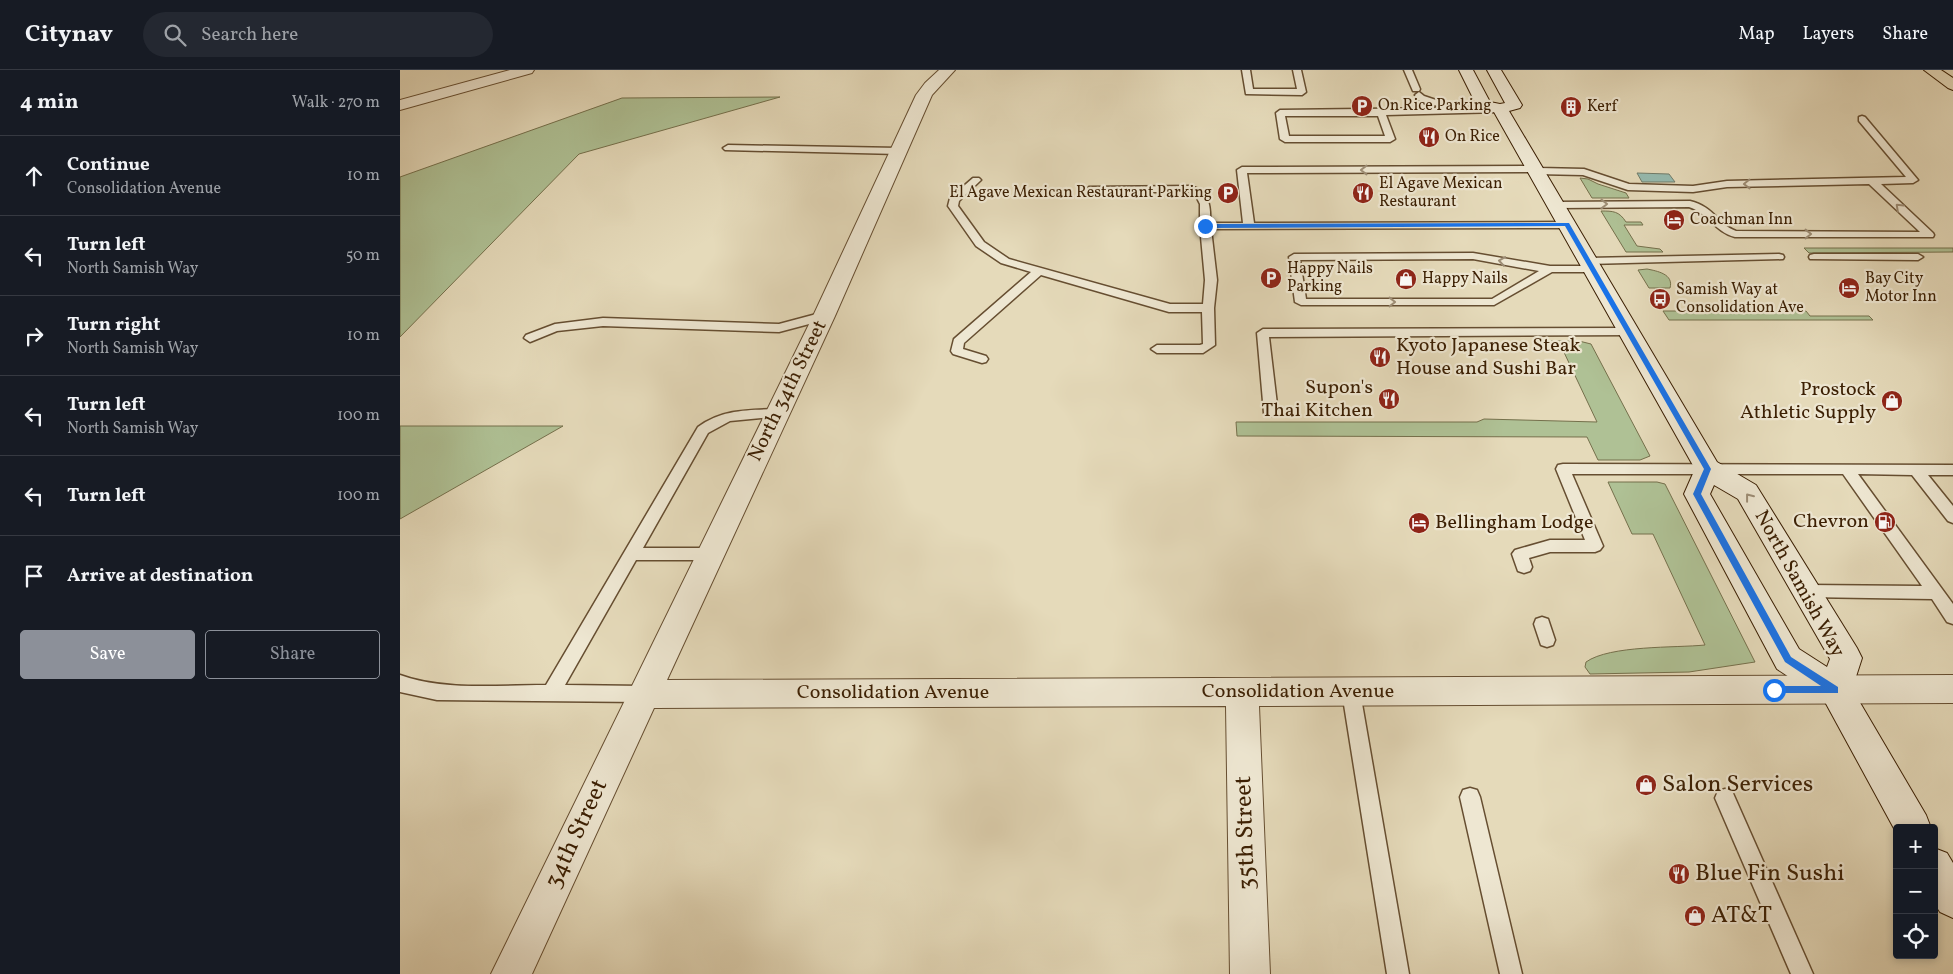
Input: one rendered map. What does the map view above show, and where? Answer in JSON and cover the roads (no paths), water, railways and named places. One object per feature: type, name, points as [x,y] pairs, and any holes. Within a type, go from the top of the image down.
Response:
[{"type":"highway","points":[[1931,70],[1953,85]]},
{"type":"street","points":[[400,105],[526,70]]},
{"type":"street","name":"North 34th Street","points":[[643,694],[824,316],[930,86],[948,70]]},
{"type":"street","name":"North Samish Way","points":[[1466,70],[1484,105],[1500,109],[1708,469],[1747,492],[1846,658],[1835,690],[1788,659],[1697,494],[1708,469]]},
{"type":"street","points":[[1494,70],[1514,105],[1500,109]]},
{"type":"street","name":"Consolidation Avenue","points":[[643,694],[1953,689]]},
{"type":"street","points":[[1835,690],[1911,824]]},
{"type":"street","name":"35th Street","points":[[1242,692],[1250,974]]},
{"type":"street","name":"34th Street","points":[[511,974],[643,694]]},
{"type":"street","points":[[1936,869],[1953,899]]},
{"type":"lane","points":[[1246,70],[1248,92],[1302,92],[1297,70]]},
{"type":"lane","points":[[1408,70],[1420,98],[1456,109]]},
{"type":"lane","points":[[1381,113],[1390,139],[1285,139],[1280,113],[1381,113],[1500,109]]},
{"type":"lane","points":[[1249,226],[1242,170],[1536,170],[1584,172],[1628,187],[1683,189],[1727,184],[1913,180],[1862,119]]},
{"type":"lane","points":[[728,148],[899,151]]},
{"type":"lane","points":[[976,180],[954,200],[954,206],[980,244],[1005,261],[1037,272],[1169,308],[1208,308]]},
{"type":"lane","points":[[1556,205],[1690,204],[1707,210],[1721,228],[1726,232],[1735,234],[1929,234],[1872,181]]},
{"type":"lane","points":[[1094,189],[1191,189],[1200,193],[1204,199],[1211,280],[1208,308],[1210,345],[1203,349],[1157,349]]},
{"type":"lane","points":[[1205,226],[1567,225]]},
{"type":"lane","points":[[1550,269],[1494,302],[1301,302],[1294,257],[1473,256],[1550,269],[1590,265],[1779,257]]},
{"type":"lane","points":[[1814,257],[1918,257]]},
{"type":"lane","points":[[982,359],[957,351],[958,342],[1037,272]]},
{"type":"lane","points":[[530,338],[555,328],[603,322],[779,328],[824,316]]},
{"type":"lane","points":[[1271,413],[1262,333],[1628,332]]},
{"type":"lane","points":[[551,693],[703,430],[714,421],[732,415],[777,414]]},
{"type":"lane","points":[[1524,568],[1520,554],[1550,546],[1595,546],[1562,468],[1953,470]]},
{"type":"lane","points":[[1847,469],[1953,617]]},
{"type":"lane","points":[[1916,470],[1953,517]]},
{"type":"lane","points":[[631,554],[710,554]]},
{"type":"lane","points":[[1806,591],[1953,593]]},
{"type":"lane","points":[[1542,624],[1547,640]]},
{"type":"lane","points":[[400,683],[437,692],[643,694]]},
{"type":"lane","points":[[1352,692],[1398,974]]},
{"type":"lane","points":[[1470,796],[1511,974]]},
{"type":"lane","points":[[1725,798],[1802,974]]},
{"type":"water","points":[[1637,173],[1669,174],[1675,182],[1642,182]]},
{"type":"place","name":"On Rice Parking","points":[[1362,106]]},
{"type":"place","name":"Kerf","points":[[1571,107]]},
{"type":"place","name":"On Rice","points":[[1429,137]]},
{"type":"place","name":"El Agave Mexican Restaurant Parking","points":[[1228,193]]},
{"type":"place","name":"El Agave Mexican Restaurant","points":[[1363,193]]},
{"type":"place","name":"Coachman Inn","points":[[1674,220]]},
{"type":"place","name":"Happy Nails Parking","points":[[1271,278]]},
{"type":"place","name":"Happy Nails","points":[[1406,279]]},
{"type":"place","name":"Bay City Motor Inn","points":[[1849,288]]},
{"type":"place","name":"Samish Way at Consolidation Ave","points":[[1660,299]]},
{"type":"place","name":"Kyoto Japanese Steak House and Sushi Bar","points":[[1380,357]]},
{"type":"place","name":"Supon's Thai Kitchen","points":[[1389,399]]},
{"type":"place","name":"Prostock Athletic Supply","points":[[1892,401]]},
{"type":"place","name":"Chevron","points":[[1885,522]]},
{"type":"place","name":"Bellingham Lodge","points":[[1419,523]]},
{"type":"place","name":"Salon Services","points":[[1646,785]]},
{"type":"place","name":"Blue Fin Sushi","points":[[1679,874]]},
{"type":"place","name":"AT&T","points":[[1695,916]]}]
